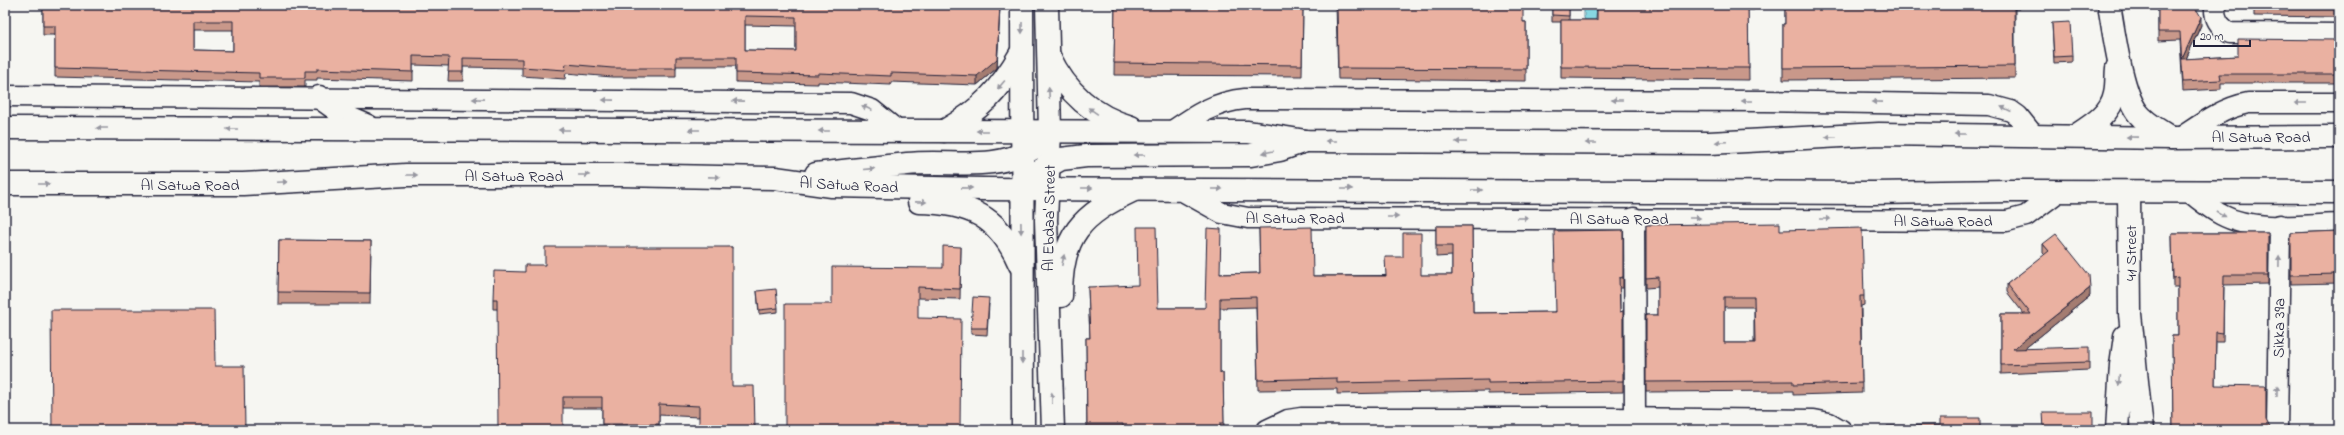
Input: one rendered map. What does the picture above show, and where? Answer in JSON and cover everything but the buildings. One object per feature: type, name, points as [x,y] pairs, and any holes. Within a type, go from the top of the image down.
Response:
[{"type":"main road","name":"Al Ebdaa' Street","points":[[1022,5],[1021,130],[1023,430]]},
{"type":"main road","name":"Al Ebdaa' Street","points":[[1047,5],[1050,132],[1046,220],[1053,430]]},
{"type":"main road","points":[[2109,5],[2119,61],[2129,96],[2137,112],[2149,124],[2177,137]]},
{"type":"main road","points":[[1047,51],[1066,87],[1097,114],[1115,122],[1164,132]]},
{"type":"main road","points":[[944,131],[968,117],[989,100],[1007,77],[1022,52]]},
{"type":"main road","points":[[2075,136],[2100,118],[2109,108],[2116,92],[2119,61]]},
{"type":"main road","points":[[319,97],[347,117],[379,129]]},
{"type":"main road","name":"Al Satwa Road","points":[[5,128],[898,131],[1021,130],[1050,132],[1248,132],[1306,141],[1709,143],[1879,134],[2339,137]]},
{"type":"main road","points":[[5,143],[18,138],[34,128]]},
{"type":"main road","points":[[775,178],[908,164],[998,163],[1022,155],[1046,140],[1050,132]]},
{"type":"main road","points":[[1022,189],[1039,171],[1049,164],[1061,159],[1086,156],[1251,155],[1280,150],[1306,141]]},
{"type":"main road","name":"Al Satwa Road","points":[[5,184],[243,184],[406,175],[775,178],[832,186],[1022,189],[1179,188],[1873,193],[2339,192]]},
{"type":"main road","points":[[775,178],[809,196],[828,200],[946,203],[968,208],[986,218],[1002,233],[1014,251],[1022,269]]},
{"type":"main road","points":[[1050,366],[1061,342],[1061,273],[1065,254],[1072,236],[1084,221],[1098,208],[1138,188]]},
{"type":"main road","name":"41 Street","points":[[2129,192],[2130,314],[2142,430]]},
{"type":"main road","name":"41 Street","points":[[2117,430],[2121,365],[2130,314]]},
{"type":"street","points":[[2215,5],[2216,20],[2222,28],[2230,33],[2339,34]]},
{"type":"street","points":[[5,96],[319,97],[851,103],[872,110],[898,131]]},
{"type":"street","points":[[1164,132],[1219,103],[1245,99],[1757,101],[1893,102],[1999,106],[2018,116],[2034,136]]},
{"type":"street","name":"Al Satwa Road","points":[[2177,137],[2217,114],[2237,105],[2339,103]]},
{"type":"street","name":"Al Satwa Road","points":[[1179,188],[1213,209],[1237,217],[2008,221],[2026,216],[2058,192]]},
{"type":"street","points":[[2189,192],[2222,215],[2232,220],[2253,224],[2339,224]]},
{"type":"street","points":[[1634,218],[1635,418]]},
{"type":"street","name":"Sikka 39a","points":[[2277,430],[2280,225]]},
{"type":"street","points":[[1267,430],[1288,420],[1301,418],[1635,418],[1814,420],[1829,423],[1841,430]]},
{"type":"water","points":[[1584,5],[1598,5],[1595,22],[1587,23],[1584,18]]}]
